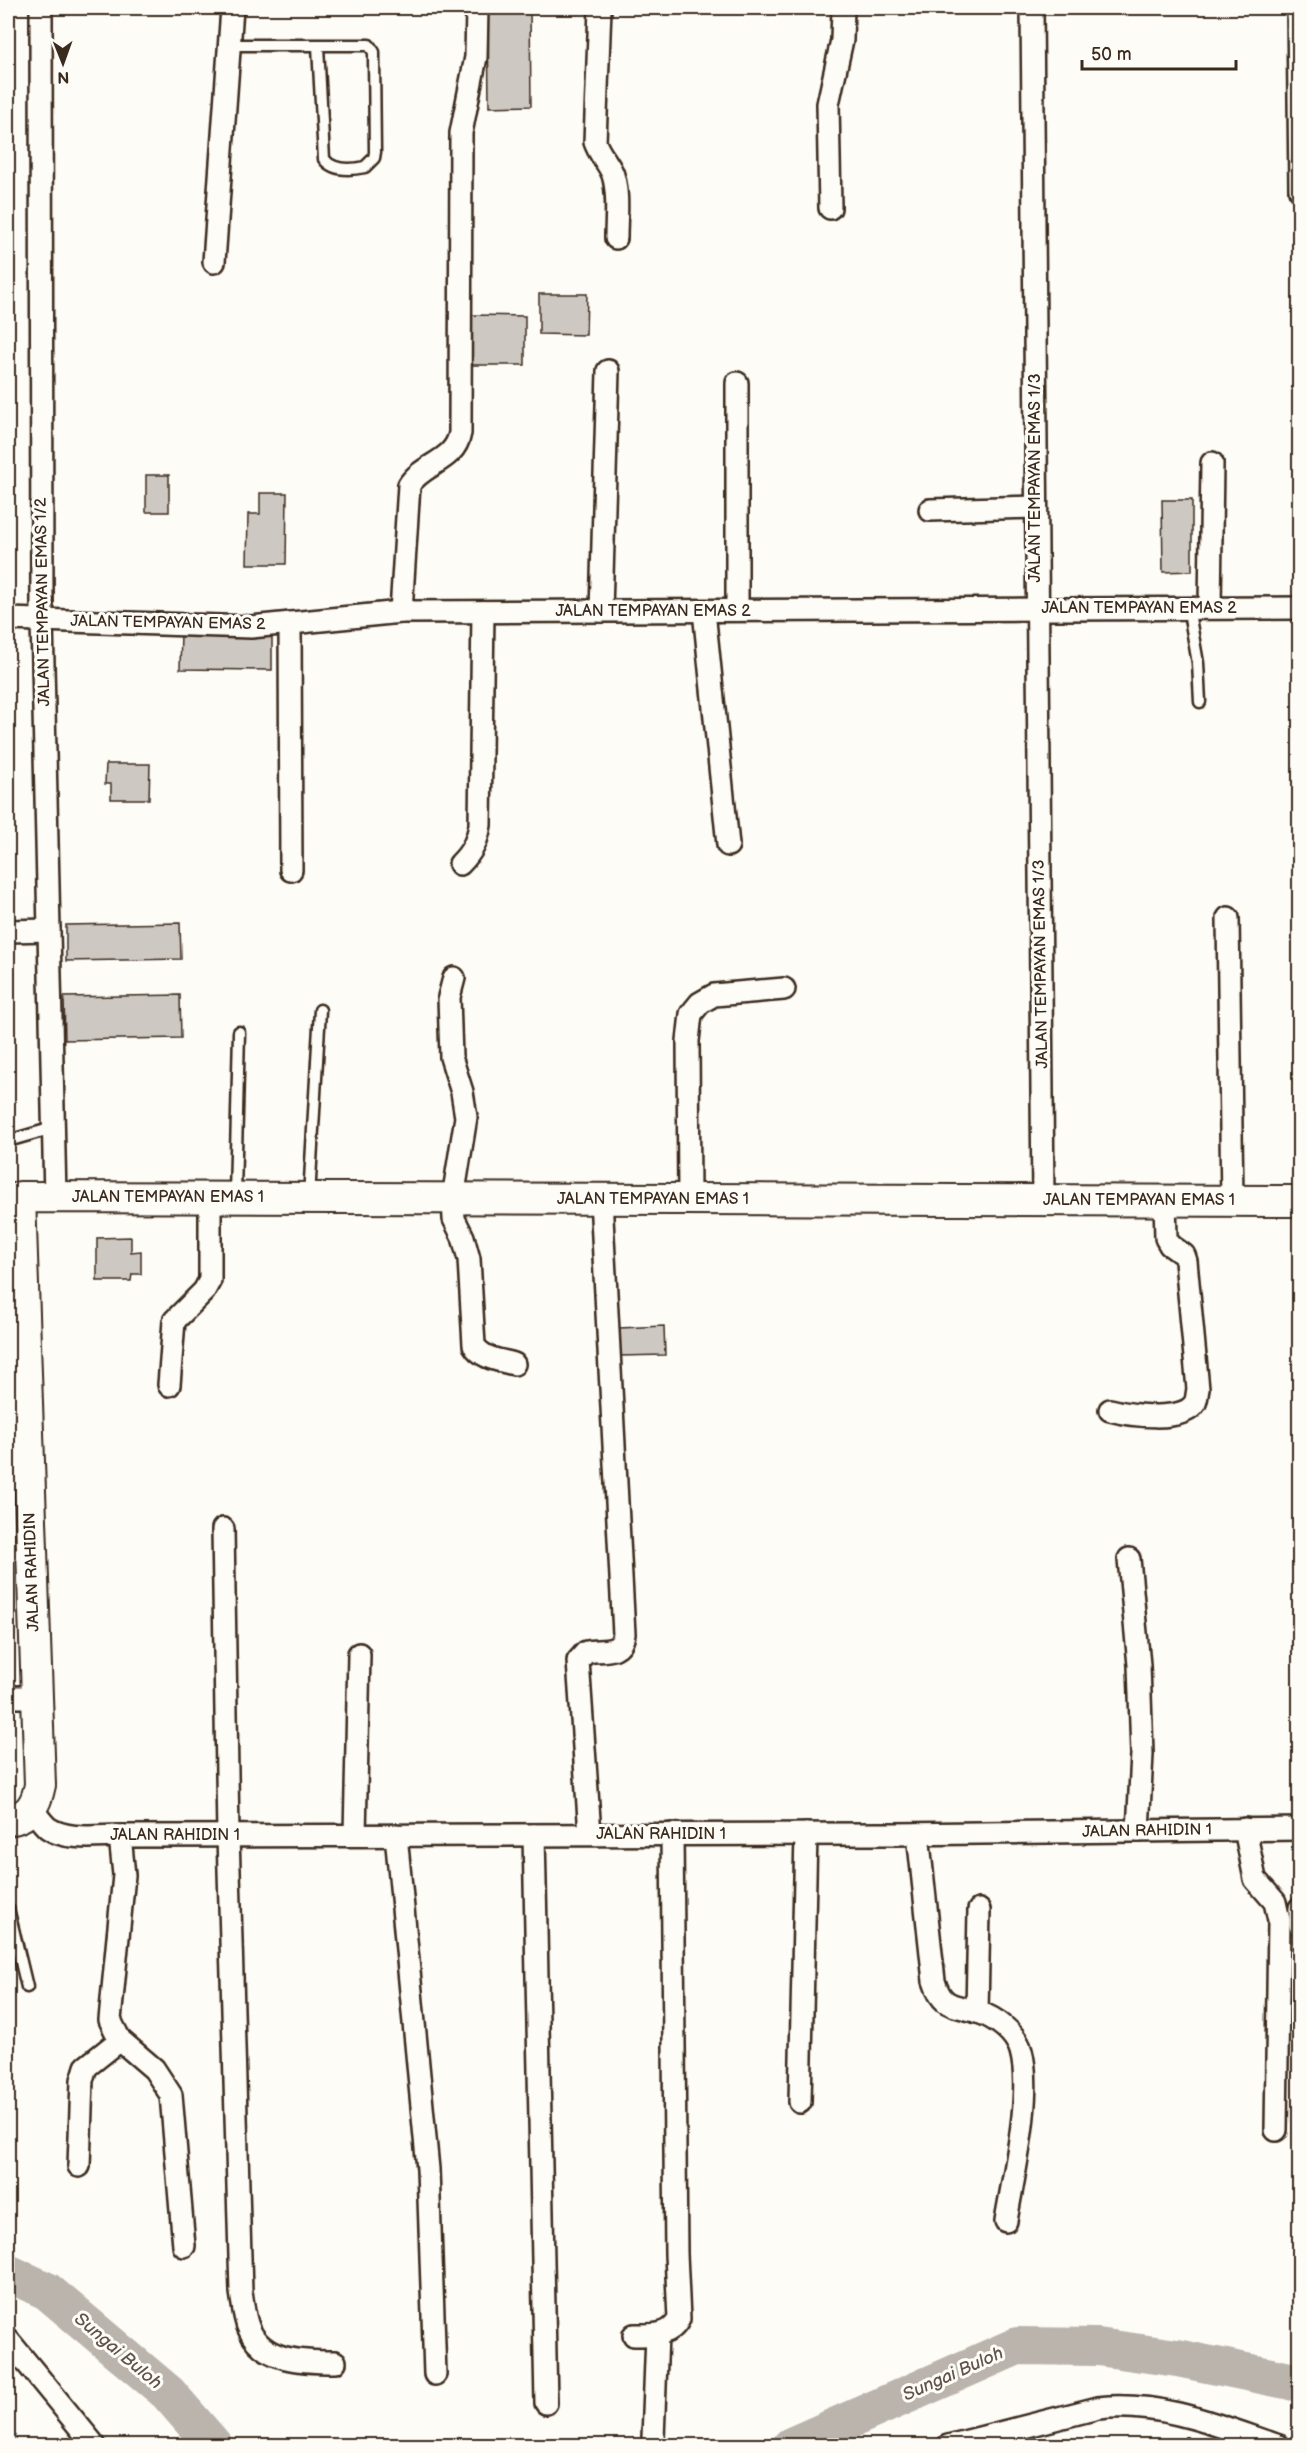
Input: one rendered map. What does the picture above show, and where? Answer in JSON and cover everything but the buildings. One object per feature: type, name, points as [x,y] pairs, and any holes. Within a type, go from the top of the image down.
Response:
[{"type":"street","name":"JALAN TEMPAYAN EMAS 1/2","points":[[41,8],[42,620],[55,1197]]},
{"type":"street","points":[[214,262],[232,8]]},
{"type":"street","points":[[400,612],[409,485],[421,472],[454,450],[460,433],[461,133],[476,57],[477,8]]},
{"type":"street","points":[[600,8],[595,142],[598,153],[612,172],[615,181],[616,238]]},
{"type":"street","points":[[830,208],[828,104],[842,40],[843,8]]},
{"type":"street","name":"JALAN TEMPAYAN EMAS 1/3","points":[[1032,8],[1043,1200]]},
{"type":"street","points":[[1298,8],[1299,190]]},
{"type":"street","points":[[601,611],[608,371]]},
{"type":"street","points":[[737,383],[737,610]]},
{"type":"street","points":[[1210,608],[1212,463]]},
{"type":"street","points":[[930,510],[1036,507]]},
{"type":"street","name":"JALAN TEMPAYAN EMAS 2","points":[[8,619],[251,627],[400,612],[1299,608]]},
{"type":"street","points":[[704,611],[728,845]]},
{"type":"street","points":[[460,864],[470,853],[477,840],[480,825],[483,612]]},
{"type":"street","points":[[290,623],[291,870]]},
{"type":"street","points":[[1228,918],[1232,1201]]},
{"type":"street","points":[[8,931],[48,930]]},
{"type":"street","points":[[454,978],[449,997],[451,1057],[462,1092],[466,1117],[453,1198],[454,1219],[463,1237],[469,1259],[474,1345],[478,1352],[485,1356],[514,1364]]},
{"type":"street","points":[[689,1199],[688,1041],[691,1014],[699,1003],[714,995],[784,989]]},
{"type":"street","name":"JALAN TEMPAYAN EMAS 1","points":[[14,1197],[1299,1201]]},
{"type":"street","name":"JALAN RAHIDIN","points":[[14,1197],[19,1555],[37,1697],[40,1785],[38,1798],[20,1815]]},
{"type":"street","points":[[169,1385],[174,1321],[204,1291],[210,1281],[222,1198]]},
{"type":"street","points":[[590,1834],[578,1661],[586,1652],[615,1649],[620,1646],[624,1634],[601,1199]]},
{"type":"street","points":[[1110,1410],[1128,1415],[1176,1414],[1189,1409],[1196,1402],[1198,1389],[1186,1261],[1184,1255],[1170,1245],[1166,1238],[1165,1200]]},
{"type":"street","points":[[223,1529],[228,1835],[241,2292],[248,2327],[255,2341],[267,2352],[284,2358],[308,2362],[334,2362]]},
{"type":"street","points":[[1129,1559],[1139,1665],[1142,1754],[1138,1831]]},
{"type":"street","points":[[355,1835],[359,1654]]},
{"type":"street","points":[[8,1697],[37,1697]]},
{"type":"street","name":"JALAN RAHIDIN 1","points":[[20,1815],[57,1833],[120,1836],[918,1834],[1299,1828]]},
{"type":"street","points":[[1245,1829],[1255,1879],[1275,1902],[1279,1920],[1275,2130]]},
{"type":"street","points":[[634,2336],[657,2335],[668,2331],[676,2326],[680,2308],[675,2254],[672,1834]]},
{"type":"street","points":[[800,2102],[806,1834]]},
{"type":"street","points":[[918,1834],[937,1992],[945,2003],[977,2012],[1002,2025],[1014,2036],[1021,2051],[1024,2083],[1021,2133],[1006,2221]]},
{"type":"street","points":[[396,1835],[428,2169],[435,2374]]},
{"type":"street","points":[[534,1835],[546,2403]]},
{"type":"street","points":[[120,1836],[123,1875],[110,2020],[120,2040],[154,2069],[171,2095],[184,2246]]},
{"type":"street","points":[[1299,1908],[1299,1925]]},
{"type":"street","points":[[977,2012],[979,1910]]},
{"type":"street","points":[[79,2166],[82,2080],[87,2067],[120,2040]]},
{"type":"street","points":[[653,2438],[657,2335]]},
{"type":"street","points":[[8,2340],[95,2445]]},
{"type":"street","points":[[948,2445],[1098,2408],[1121,2406],[1186,2415],[1279,2445]]},
{"type":"lane","points":[[231,45],[369,45],[374,52],[375,152],[374,158],[365,167],[338,168],[324,159],[318,46]]},
{"type":"lane","points":[[1188,608],[1198,663],[1200,702]]},
{"type":"lane","points":[[309,1198],[320,1010]]},
{"type":"lane","points":[[222,1198],[239,1032]]},
{"type":"lane","points":[[8,1141],[53,1128]]},
{"type":"lane","points":[[8,1908],[27,1987]]},
{"type":"waterway","name":"Sungai Buloh","points":[[8,2273],[47,2291],[168,2393],[214,2446]]},
{"type":"waterway","name":"Sungai Buloh","points":[[791,2446],[1017,2346],[1098,2347],[1177,2358],[1300,2383]]}]
